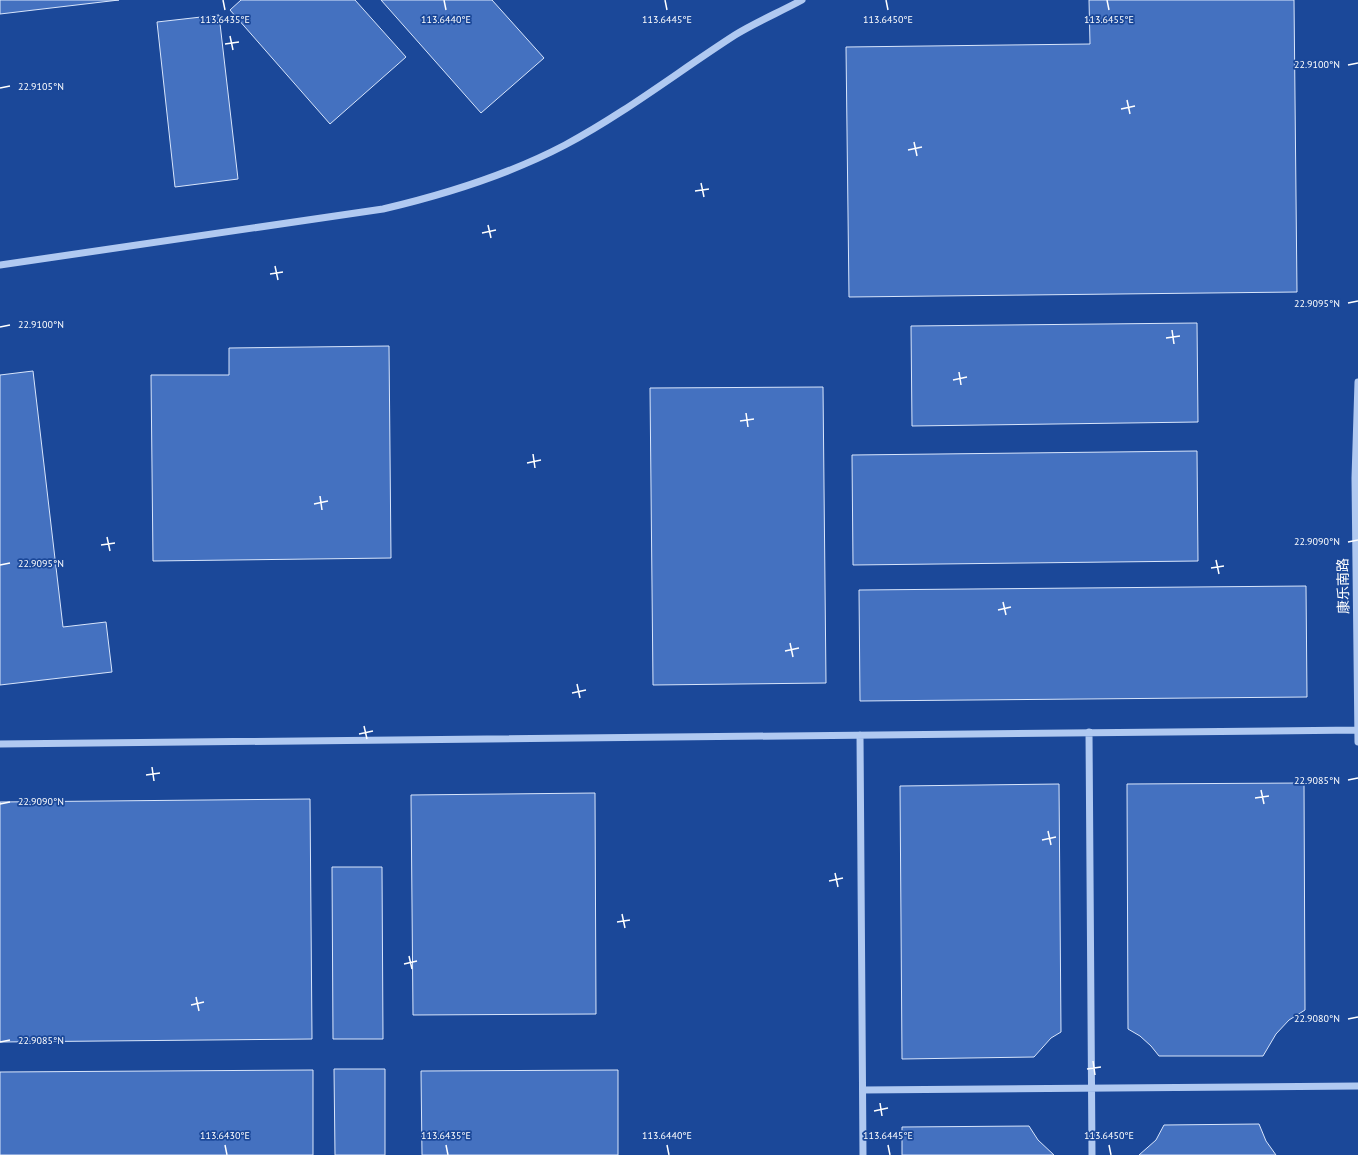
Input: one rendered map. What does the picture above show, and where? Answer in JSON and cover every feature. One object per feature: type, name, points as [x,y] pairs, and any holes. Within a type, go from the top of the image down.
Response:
[{"type":"street","points":[[0,265],[383,209],[472,185],[520,167],[566,145],[610,118],[737,34],[802,0]]},
{"type":"street","name":"康乐南路","points":[[1358,382],[1355,478],[1358,742]]},
{"type":"street","points":[[0,744],[1358,730]]},
{"type":"street","points":[[1089,732],[1092,1155]]},
{"type":"street","points":[[860,735],[863,1155]]},
{"type":"street","points":[[863,1090],[1358,1086]]},
{"type":"building","points":[[0,0],[119,0],[0,14]]},
{"type":"building","points":[[241,0],[355,0],[406,57],[330,124],[230,10]]},
{"type":"building","points":[[381,0],[492,0],[544,58],[481,113]]},
{"type":"building","points":[[1089,0],[1294,0],[1297,292],[849,297],[846,47],[1090,44]]},
{"type":"building","points":[[219,15],[238,179],[175,187],[157,22]]},
{"type":"building","points":[[1197,323],[1198,422],[912,426],[911,326]]},
{"type":"building","points":[[389,346],[391,558],[153,561],[151,375],[229,375],[229,348]]},
{"type":"building","points":[[33,371],[63,627],[106,622],[112,672],[0,685],[0,375]]},
{"type":"building","points":[[823,387],[826,683],[653,685],[650,388]]},
{"type":"building","points":[[1197,451],[1198,561],[853,565],[852,455]]},
{"type":"building","points":[[1306,586],[1307,697],[860,701],[859,590]]},
{"type":"building","points":[[1304,783],[1305,1010],[1289,1020],[1276,1034],[1263,1056],[1159,1056],[1140,1036],[1128,1029],[1127,784]]},
{"type":"building","points":[[1059,784],[1061,1032],[1051,1038],[1034,1057],[902,1059],[900,786]]},
{"type":"building","points":[[595,793],[596,1014],[413,1015],[411,795]]},
{"type":"building","points":[[310,799],[312,1039],[0,1042],[0,802]]},
{"type":"building","points":[[332,867],[382,867],[383,1039],[333,1039]]},
{"type":"building","points":[[334,1069],[385,1069],[385,1155],[335,1155]]},
{"type":"building","points":[[313,1070],[313,1155],[0,1155],[0,1072]]},
{"type":"building","points":[[618,1070],[618,1155],[422,1155],[421,1071]]},
{"type":"building","points":[[1259,1124],[1266,1141],[1276,1155],[1139,1155],[1156,1140],[1164,1125]]},
{"type":"building","points":[[1029,1126],[1038,1140],[1054,1155],[902,1155],[902,1127]]}]
